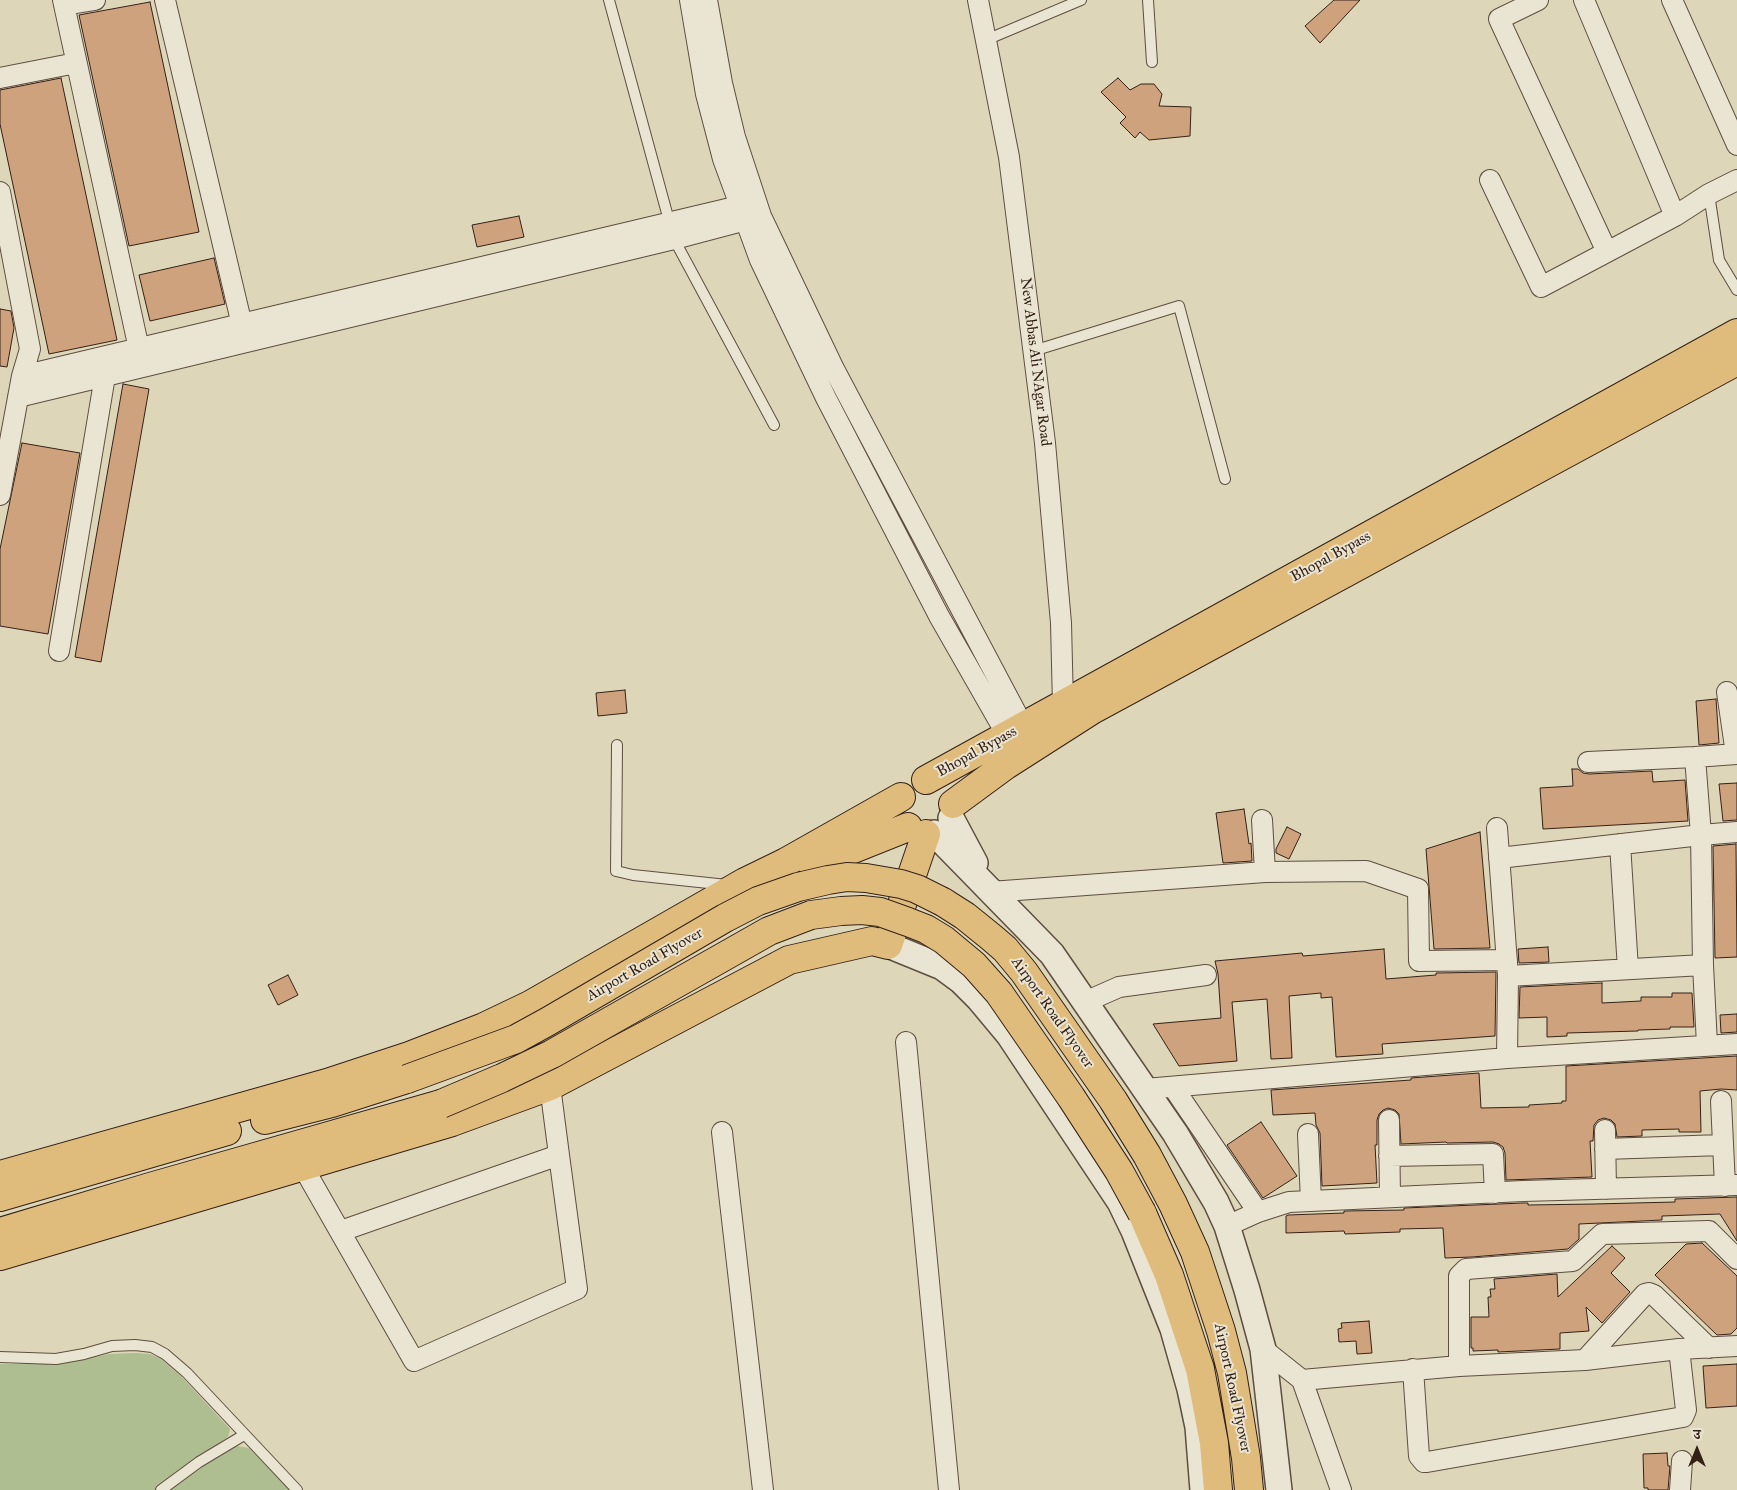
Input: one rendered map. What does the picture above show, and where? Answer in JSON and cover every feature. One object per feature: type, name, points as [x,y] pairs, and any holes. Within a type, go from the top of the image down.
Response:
[{"type":"main road","name":"Bhopal Bypass","points":[[786,862],[848,851],[931,824],[1065,716],[1737,333]]},
{"type":"main road","name":"Bhopal Bypass","points":[[926,780],[1015,731],[1110,700],[1737,361]]},
{"type":"main road","points":[[0,1197],[274,1117],[409,1056],[484,1027],[530,1006],[745,882],[786,862],[901,797],[911,785],[926,780],[940,784],[951,796],[931,824],[880,943],[789,960],[550,1086],[452,1122],[307,1158],[150,1187],[0,1232]]},
{"type":"main road","points":[[901,797],[899,805],[903,821],[931,824]]},
{"type":"main road","name":"Airport Road Flyover","points":[[330,1093],[407,1079],[516,1038],[555,1018],[725,918],[780,893],[812,882],[847,877],[887,880],[918,889],[966,916],[1005,949],[1024,972],[1112,1100],[1147,1155],[1173,1204],[1195,1252],[1214,1308],[1232,1372],[1246,1458],[1249,1490]]},
{"type":"main road","name":"Airport Road Flyover","points":[[307,1158],[441,1104],[531,1064],[752,939],[792,921],[811,915],[862,910],[880,912],[926,929],[944,940],[974,965],[999,993],[1119,1171],[1142,1213],[1169,1275],[1200,1369],[1214,1442],[1218,1490]]},
{"type":"main road","points":[[0,1175],[330,1093]]},
{"type":"main road","points":[[0,1256],[307,1158]]},
{"type":"street","points":[[95,0],[63,3],[138,349]]},
{"type":"street","points":[[165,0],[242,325]]},
{"type":"street","points":[[690,0],[706,94],[723,159],[751,211]]},
{"type":"street","points":[[707,0],[722,83],[760,260],[826,398],[938,616],[1015,731]]},
{"type":"street","name":"New Abbas Ali NAgar Road","points":[[978,0],[1009,157],[1034,351],[1045,442],[1060,613],[1065,716]]},
{"type":"street","points":[[1538,0],[1499,19],[1607,252]]},
{"type":"street","points":[[1584,0],[1675,216]]},
{"type":"street","points":[[1672,0],[1737,145]]},
{"type":"street","points":[[0,78],[76,63]]},
{"type":"street","points":[[1490,180],[1541,287],[1675,216],[1709,194],[1737,180]]},
{"type":"street","points":[[0,192],[6,259],[30,349],[22,376],[0,495]]},
{"type":"street","points":[[18,397],[751,211]]},
{"type":"street","points":[[22,376],[242,325],[672,231]]},
{"type":"street","points":[[59,651],[105,376]]},
{"type":"street","points":[[1588,762],[1736,754],[1728,692]]},
{"type":"street","points":[[1695,757],[1701,835],[1703,965],[1707,1045]]},
{"type":"street","points":[[1262,820],[1265,872]]},
{"type":"street","points":[[931,824],[990,892],[1052,954],[1175,1133],[1216,1202],[1227,1226],[1263,1350],[1279,1490]]},
{"type":"street","points":[[1497,828],[1508,968],[1507,1058]]},
{"type":"street","points":[[1499,858],[1737,832]]},
{"type":"street","points":[[1620,844],[1628,969]]},
{"type":"street","points":[[990,892],[1265,872],[1366,871],[1418,889],[1419,961],[1508,968],[1628,969],[1703,965]]},
{"type":"street","points":[[880,943],[942,967],[961,981],[979,999],[1009,1036],[1120,1202],[1134,1230],[1173,1329],[1198,1427],[1203,1490]]},
{"type":"street","points":[[1085,1002],[1119,987],[1206,976]]},
{"type":"street","points":[[906,1042],[949,1490]]},
{"type":"street","points":[[1145,1089],[1507,1058],[1737,1044]]},
{"type":"street","points":[[307,1158],[341,1231],[414,1361],[577,1290],[550,1086]]},
{"type":"street","points":[[1173,1087],[1258,1212]]},
{"type":"street","points":[[1227,1226],[1258,1212],[1289,1202],[1495,1193],[1731,1186],[1722,1145],[1721,1101]]},
{"type":"street","points":[[1389,1120],[1390,1198]]},
{"type":"street","points":[[722,1132],[763,1490]]},
{"type":"street","points":[[1308,1134],[1311,1201]]},
{"type":"street","points":[[1606,1189],[1605,1140],[1722,1145]]},
{"type":"street","points":[[1390,1156],[1493,1154],[1495,1193]]},
{"type":"street","points":[[341,1231],[559,1155]]},
{"type":"street","points":[[1459,1366],[1459,1276],[1466,1269],[1573,1261],[1602,1234],[1709,1231],[1737,1258]]},
{"type":"street","points":[[1585,1360],[1645,1294],[1649,1293],[1654,1295],[1710,1348]]},
{"type":"street","points":[[1302,1380],[1413,1369],[1585,1360],[1679,1349],[1737,1346]]},
{"type":"street","points":[[1413,1369],[1420,1456],[1424,1462],[1427,1462],[1683,1417],[1686,1410],[1679,1349]]},
{"type":"street","points":[[1263,1350],[1302,1380],[1341,1490]]},
{"type":"street","points":[[1680,1490],[1682,1461]]},
{"type":"lane","points":[[608,0],[672,231],[774,425]]},
{"type":"lane","points":[[986,40],[1081,0]]},
{"type":"lane","points":[[1148,0],[1152,62]]},
{"type":"lane","points":[[1709,194],[1720,260],[1737,290]]},
{"type":"lane","points":[[1034,351],[1179,306],[1225,479]]},
{"type":"lane","points":[[617,745],[616,871],[633,875],[731,885],[745,882]]},
{"type":"lane","points":[[0,1357],[56,1360],[112,1346],[135,1345],[152,1347],[165,1354],[187,1373],[297,1490]]},
{"type":"lane","points":[[161,1490],[204,1458],[244,1435]]},
{"type":"green space","points":[[109,1354],[150,1354],[160,1358],[181,1376],[230,1429],[228,1437],[156,1490],[0,1490],[0,1364],[61,1364]]},
{"type":"green space","points":[[237,1446],[249,1448],[290,1490],[168,1490],[210,1459]]},
{"type":"building","points":[[1334,0],[1360,0],[1320,43],[1305,26]]},
{"type":"building","points":[[150,2],[199,232],[129,246],[79,15]]},
{"type":"building","points":[[61,78],[117,340],[49,354],[0,124],[0,90]]},
{"type":"building","points":[[1118,78],[1130,90],[1141,84],[1154,84],[1162,94],[1159,106],[1191,107],[1190,136],[1149,140],[1140,132],[1135,138],[1120,123],[1126,117],[1101,92]]},
{"type":"building","points":[[519,216],[524,237],[477,247],[472,225]]},
{"type":"building","points":[[214,258],[225,304],[150,321],[139,275]]},
{"type":"building","points":[[0,309],[11,311],[14,328],[7,367],[0,366]]},
{"type":"building","points":[[123,384],[149,389],[101,662],[75,657]]},
{"type":"building","points":[[22,443],[80,453],[48,634],[0,626],[0,549]]},
{"type":"building","points":[[625,690],[627,713],[598,716],[596,693]]},
{"type":"building","points":[[1716,699],[1719,743],[1699,745],[1696,701]]},
{"type":"building","points":[[1572,769],[1578,769],[1583,773],[1589,774],[1652,771],[1653,782],[1685,780],[1688,821],[1543,829],[1540,788],[1573,786]]},
{"type":"building","points":[[1737,783],[1737,820],[1723,821],[1719,784]]},
{"type":"building","points":[[1244,809],[1249,844],[1251,843],[1252,861],[1223,863],[1216,813]]},
{"type":"building","points":[[1287,827],[1301,834],[1289,859],[1276,853],[1276,849]]},
{"type":"building","points":[[1480,832],[1490,948],[1434,949],[1426,849]]},
{"type":"building","points":[[1736,844],[1737,957],[1715,958],[1713,846]]},
{"type":"building","points":[[1548,947],[1549,962],[1519,963],[1518,949]]},
{"type":"building","points":[[1384,949],[1386,979],[1436,975],[1436,973],[1496,972],[1495,1036],[1382,1044],[1383,1054],[1336,1057],[1332,997],[1321,998],[1321,993],[1289,996],[1292,1058],[1271,1059],[1267,999],[1232,1002],[1237,1061],[1179,1066],[1153,1024],[1221,1018],[1218,974],[1215,961],[1302,953],[1303,956]]},
{"type":"building","points":[[288,975],[298,995],[278,1005],[268,985]]},
{"type":"building","points":[[1602,983],[1602,1003],[1641,1001],[1641,997],[1672,997],[1672,993],[1692,993],[1694,1027],[1567,1033],[1567,1036],[1547,1037],[1547,1017],[1519,1018],[1520,987]]},
{"type":"building","points":[[1737,1014],[1737,1032],[1721,1033],[1720,1015]]},
{"type":"building","points":[[1737,1056],[1737,1090],[1700,1091],[1701,1132],[1679,1132],[1679,1129],[1642,1130],[1642,1136],[1617,1137],[1615,1124],[1611,1120],[1604,1118],[1598,1120],[1594,1125],[1593,1141],[1590,1141],[1592,1177],[1506,1180],[1505,1153],[1503,1147],[1499,1144],[1493,1142],[1446,1142],[1401,1144],[1399,1114],[1395,1110],[1388,1108],[1379,1114],[1377,1120],[1377,1145],[1375,1145],[1377,1183],[1322,1186],[1320,1133],[1316,1125],[1315,1113],[1273,1115],[1271,1090],[1479,1073],[1481,1108],[1529,1107],[1529,1105],[1562,1103],[1562,1101],[1566,1101],[1566,1066]]},
{"type":"building","points":[[1261,1122],[1297,1176],[1263,1198],[1227,1145]]},
{"type":"building","points":[[1737,1197],[1737,1241],[1720,1214],[1662,1216],[1662,1220],[1579,1224],[1579,1239],[1568,1249],[1472,1257],[1445,1258],[1443,1228],[1400,1229],[1400,1232],[1345,1234],[1344,1231],[1286,1233],[1286,1216],[1288,1215],[1523,1203],[1528,1203],[1528,1205],[1675,1202],[1675,1199]]},
{"type":"building","points":[[1702,1243],[1737,1276],[1737,1328],[1731,1334],[1717,1335],[1655,1275],[1686,1244]]},
{"type":"building","points":[[1612,1246],[1625,1258],[1611,1273],[1630,1292],[1602,1323],[1586,1307],[1589,1331],[1560,1333],[1560,1349],[1498,1352],[1498,1350],[1473,1351],[1473,1348],[1471,1348],[1471,1317],[1489,1317],[1488,1297],[1491,1297],[1490,1289],[1495,1289],[1494,1279],[1557,1274],[1558,1297]]},
{"type":"building","points":[[1369,1321],[1372,1353],[1357,1354],[1356,1341],[1339,1342],[1338,1329],[1342,1328],[1341,1323]]},
{"type":"building","points":[[1737,1364],[1737,1406],[1706,1408],[1703,1366]]},
{"type":"building","points":[[1667,1453],[1668,1466],[1670,1466],[1668,1490],[1648,1490],[1648,1488],[1644,1488],[1643,1454]]}]
